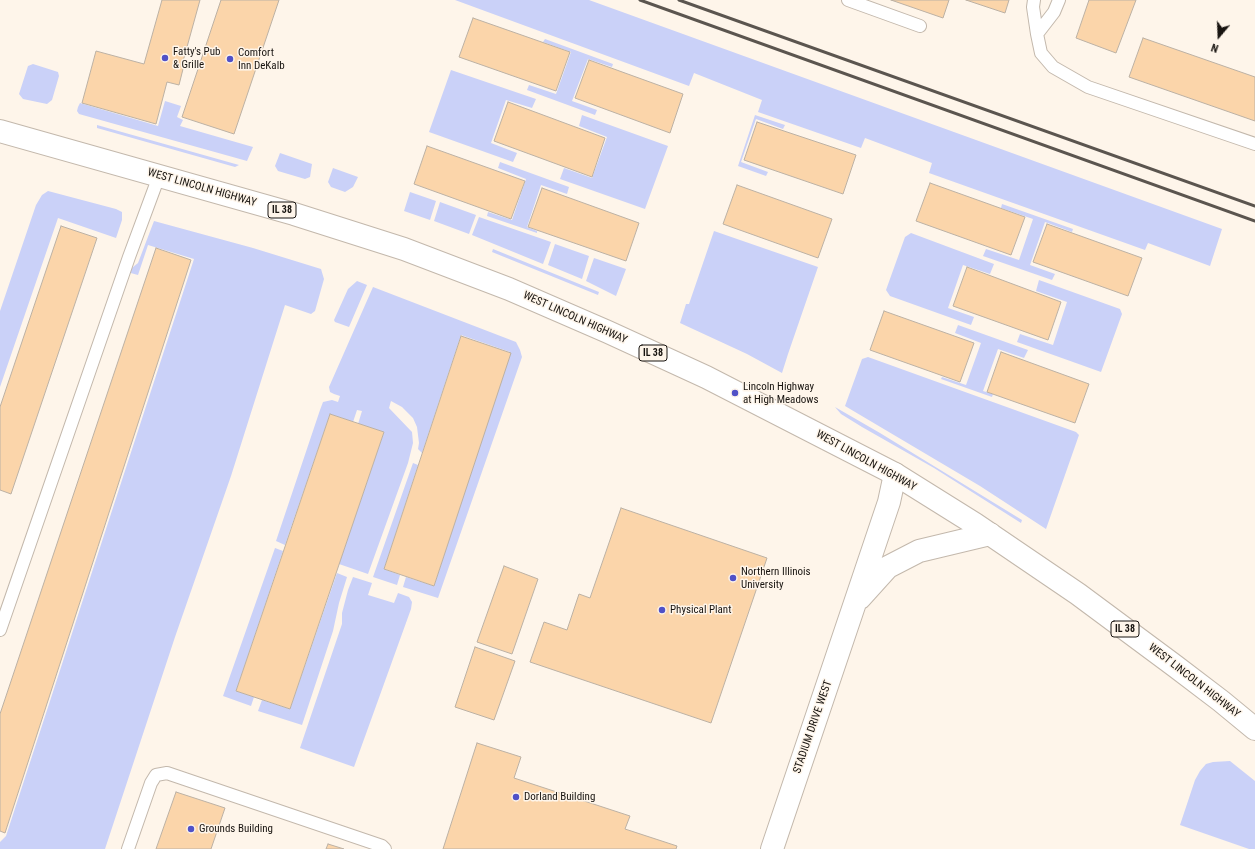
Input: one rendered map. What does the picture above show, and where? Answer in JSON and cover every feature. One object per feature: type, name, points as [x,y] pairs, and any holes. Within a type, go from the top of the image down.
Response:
[{"type":"main road","name":"WEST LINCOLN HIGHWAY","points":[[0,131],[294,214],[404,249],[509,289],[706,377],[895,474],[990,534],[1078,594],[1221,701],[1255,729]]},
{"type":"main road","name":"STADIUM DRIVE WEST","points":[[772,849],[888,502],[895,474]]},
{"type":"main road","name":"STADIUM DRIVE WEST","points":[[854,605],[888,567],[919,551],[990,534]]},
{"type":"lane","points":[[848,0],[920,26]]},
{"type":"lane","points":[[1034,0],[1032,7],[1041,52],[1053,67],[1088,87],[1255,144]]},
{"type":"lane","points":[[1037,34],[1054,12],[1059,0]]},
{"type":"lane","points":[[0,630],[129,257],[159,176]]},
{"type":"lane","points":[[128,849],[150,783],[156,775],[167,773],[382,846],[385,849]]},
{"type":"shaded area","points":[[455,0],[589,0],[1222,229],[1210,266],[1148,243],[1145,250],[929,173],[932,163],[865,138],[861,148],[758,112],[762,100],[694,73],[689,86]]},
{"type":"shaded area","points":[[545,39],[613,64],[612,67],[588,59],[572,101],[597,110],[595,115],[527,90],[529,85],[556,94],[571,52],[543,42]]},
{"type":"shaded area","points":[[33,64],[58,72],[59,76],[52,100],[47,104],[23,99],[19,94],[28,66]]},
{"type":"shaded area","points":[[451,70],[536,99],[532,108],[506,100],[491,143],[517,153],[513,162],[429,132]]},
{"type":"shaded area","points":[[165,101],[181,106],[177,117],[183,120],[180,126],[253,147],[247,161],[79,114],[77,111],[80,103],[158,126]]},
{"type":"shaded area","points":[[582,115],[668,146],[645,209],[560,179],[564,168],[592,178],[607,137],[579,126]]},
{"type":"shaded area","points":[[755,115],[785,125],[783,129],[756,119],[741,162],[768,172],[766,176],[738,166]]},
{"type":"shaded area","points":[[97,125],[239,165],[235,167],[97,128]]},
{"type":"shaded area","points":[[280,153],[312,164],[310,177],[305,179],[278,171],[275,166]]},
{"type":"shaded area","points":[[500,162],[569,187],[567,194],[541,185],[527,227],[537,231],[537,233],[487,216],[488,212],[512,220],[526,179],[498,168]]},
{"type":"shaded area","points":[[333,168],[358,177],[353,187],[345,192],[331,187],[328,182]]},
{"type":"shaded area","points":[[48,191],[116,209],[122,212],[122,220],[116,238],[58,218],[0,387],[0,311],[36,205],[42,195]]},
{"type":"shaded area","points":[[410,192],[436,201],[430,220],[404,211]]},
{"type":"shaded area","points":[[440,202],[476,215],[469,234],[434,221]]},
{"type":"shaded area","points":[[1002,204],[1073,229],[1072,232],[1045,222],[1030,265],[1055,274],[1052,280],[983,256],[986,249],[1019,260],[1033,219],[1001,208]]},
{"type":"shaded area","points":[[479,217],[551,242],[543,264],[472,235]]},
{"type":"shaded area","points":[[154,221],[253,248],[321,269],[324,279],[315,311],[311,314],[285,305],[231,476],[175,637],[105,849],[0,849],[0,842],[6,836],[194,259],[148,245],[138,275],[127,272],[138,263]]},
{"type":"shaded area","points":[[714,231],[818,267],[782,373],[747,354],[680,323],[686,304],[689,304]]},
{"type":"shaded area","points":[[911,233],[994,264],[990,274],[963,265],[948,308],[974,317],[971,325],[890,296],[886,290],[905,237]]},
{"type":"shaded area","points":[[555,244],[589,256],[582,279],[548,265]]},
{"type":"shaded area","points":[[493,249],[599,292],[598,295],[492,252]]},
{"type":"shaded area","points":[[594,258],[626,269],[616,296],[586,281]]},
{"type":"shaded area","points":[[1039,280],[1120,309],[1122,314],[1101,372],[1017,342],[1020,334],[1053,345],[1067,302],[1036,291]]},
{"type":"shaded area","points":[[357,281],[367,285],[349,327],[335,322],[334,320],[348,289]]},
{"type":"shaded area","points":[[373,287],[516,342],[522,357],[438,598],[403,587],[406,577],[434,586],[510,352],[461,335],[422,453],[418,449],[419,443],[417,427],[413,418],[402,407],[391,401],[389,408],[412,432],[413,443],[408,463],[368,574],[339,564],[384,432],[358,424],[362,411],[357,410],[353,422],[330,414],[285,545],[276,541],[323,402],[332,400],[338,402],[340,396],[330,392],[329,387]]},
{"type":"shaded area","points":[[958,325],[1028,350],[1024,358],[998,349],[983,391],[993,394],[992,397],[941,379],[942,377],[966,385],[981,343],[955,333]]},
{"type":"shaded area","points":[[868,357],[1076,432],[1079,435],[1046,529],[980,486],[845,406],[862,359]]},
{"type":"shaded area","points":[[835,407],[1022,520],[1021,523],[934,468],[841,414]]},
{"type":"shaded area","points":[[413,463],[418,465],[384,569],[400,575],[397,585],[373,577]]},
{"type":"shaded area","points":[[275,548],[283,551],[236,691],[254,697],[251,706],[223,696]]},
{"type":"shaded area","points":[[337,573],[347,577],[339,603],[333,631],[302,725],[258,711],[262,700],[290,709]]},
{"type":"shaded area","points":[[353,577],[372,583],[368,595],[394,603],[398,593],[409,597],[412,602],[411,609],[354,767],[300,748],[342,624],[342,613]]},
{"type":"shaded area","points":[[1230,761],[1255,781],[1255,849],[1249,849],[1180,825],[1195,780],[1206,764]]},
{"type":"building","name":"Fatty's Pub & Grille","points":[[162,0],[200,0],[182,65],[184,65],[179,85],[167,82],[156,124],[82,103],[96,51],[144,64]]},
{"type":"building","name":"Comfort Inn DeKalb","points":[[221,0],[279,0],[234,134],[182,117]]},
{"type":"building","points":[[891,0],[949,0],[943,18]]},
{"type":"building","points":[[966,0],[1009,0],[1005,13]]},
{"type":"building","points":[[1089,0],[1136,0],[1116,53],[1076,38]]},
{"type":"building","points":[[473,18],[570,52],[556,91],[459,57]]},
{"type":"building","points":[[1143,38],[1255,77],[1255,121],[1129,77]]},
{"type":"building","points":[[589,60],[683,94],[670,133],[575,98]]},
{"type":"building","points":[[508,102],[605,138],[592,177],[494,141]]},
{"type":"building","points":[[757,122],[856,155],[843,194],[744,160]]},
{"type":"building","points":[[427,146],[525,181],[511,219],[414,184]]},
{"type":"building","points":[[930,183],[1025,217],[1011,255],[916,221]]},
{"type":"building","points":[[737,185],[832,219],[818,258],[723,224]]},
{"type":"building","points":[[542,188],[639,223],[626,261],[528,227]]},
{"type":"building","points":[[1047,224],[1142,258],[1128,296],[1033,262]]},
{"type":"building","points":[[61,226],[97,238],[11,494],[0,490],[0,407]]},
{"type":"building","points":[[156,248],[191,260],[5,833],[0,831],[0,714]]},
{"type":"building","points":[[967,267],[1061,302],[1048,340],[953,306]]},
{"type":"building","points":[[884,311],[974,343],[960,382],[870,350]]},
{"type":"building","points":[[461,336],[511,353],[434,586],[384,569]]},
{"type":"building","points":[[1001,352],[1089,384],[1075,423],[987,392]]},
{"type":"building","points":[[330,414],[384,432],[290,709],[236,691]]},
{"type":"building","name":"Physical Plant","points":[[621,508],[767,558],[711,723],[530,662],[544,622],[567,630],[579,594],[590,598]]},
{"type":"building","points":[[504,566],[538,579],[512,654],[477,642]]},
{"type":"building","points":[[475,647],[515,661],[494,720],[455,707]]},
{"type":"building","name":"Dorland Building","points":[[477,743],[521,757],[514,778],[630,816],[625,829],[677,846],[676,849],[443,849]]},
{"type":"building","name":"Grounds Building","points":[[176,792],[225,808],[211,849],[156,849]]},
{"type":"building","points":[[328,844],[344,849],[326,849]]},
{"type":"railway","points":[[640,0],[1255,221]]},
{"type":"railway","points":[[679,0],[1255,206]]},
{"type":"place","name":"Fatty's Pub & Grille","points":[[165,58]]},
{"type":"place","name":"Comfort Inn DeKalb","points":[[230,59]]},
{"type":"place","name":"Lincoln Highway at High Meadows","points":[[735,393]]},
{"type":"place","name":"Northern Illinois University","points":[[733,578]]},
{"type":"place","name":"Physical Plant","points":[[662,610]]},
{"type":"place","name":"Dorland Building","points":[[516,797]]},
{"type":"place","name":"Grounds Building","points":[[191,829]]}]
